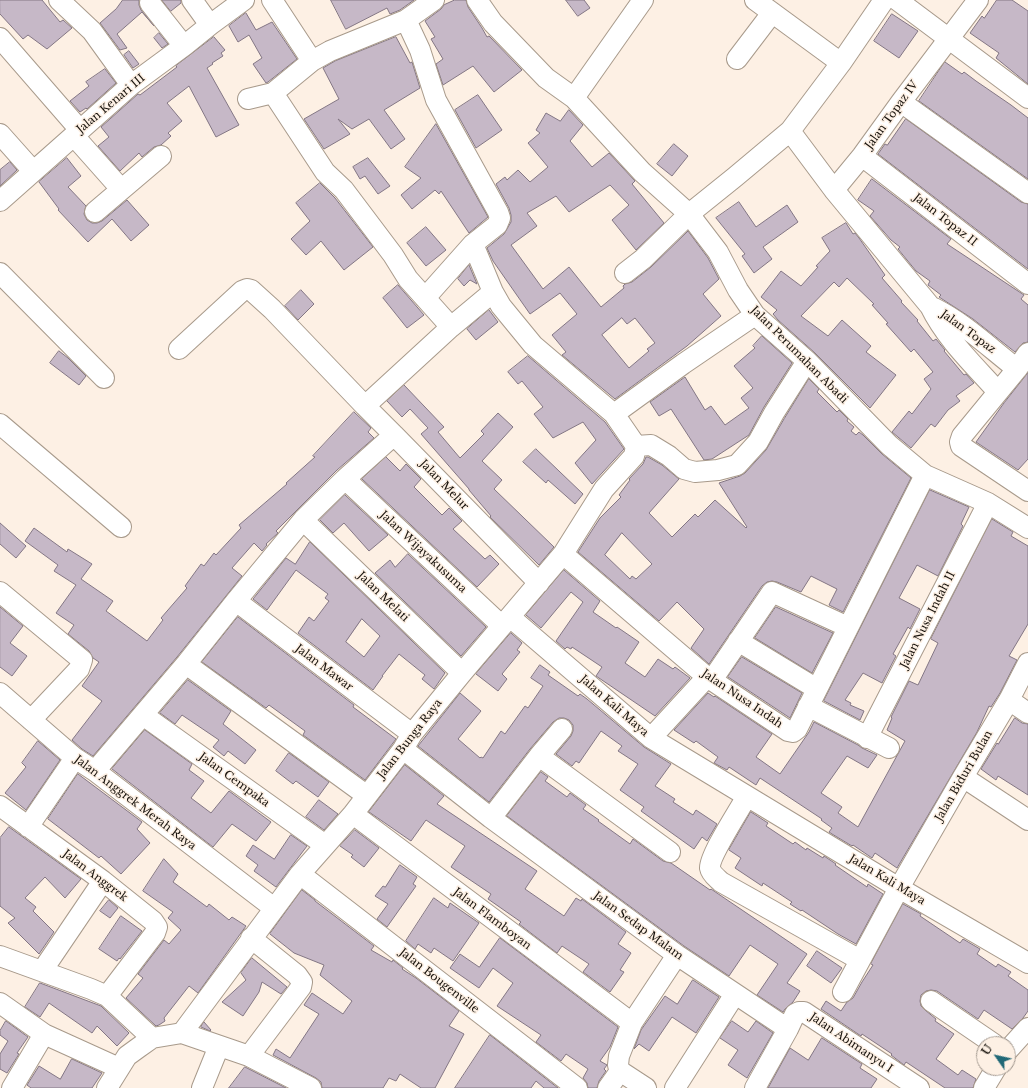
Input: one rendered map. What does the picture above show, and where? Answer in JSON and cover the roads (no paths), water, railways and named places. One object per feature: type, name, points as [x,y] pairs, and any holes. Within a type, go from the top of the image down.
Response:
[{"type":"street","points":[[59,0],[92,31],[131,85]]},
{"type":"street","points":[[192,0],[210,25]]},
{"type":"street","name":"Jalan Kenari III","points":[[0,201],[131,85],[244,0]]},
{"type":"street","points":[[272,0],[312,61]]},
{"type":"street","points":[[248,99],[273,93],[312,61],[330,50],[406,20],[434,0]]},
{"type":"street","name":"Jalan Perumahan Abadi","points":[[477,0],[493,23],[546,78],[574,98],[642,172],[689,214],[718,252],[738,290],[755,315],[807,360],[889,445],[925,475],[988,503],[1028,528]]},
{"type":"street","points":[[574,98],[643,0]]},
{"type":"street","points":[[754,0],[841,63]]},
{"type":"street","points":[[625,273],[642,259],[689,214],[735,178],[790,131],[841,63],[884,0]]},
{"type":"street","points":[[897,0],[1028,98]]},
{"type":"street","name":"Jalan Topaz IV","points":[[834,190],[862,156],[948,38],[978,0]]},
{"type":"street","points":[[150,3],[184,46]]},
{"type":"street","points":[[737,58],[772,13]]},
{"type":"street","points":[[406,20],[420,50],[436,100],[500,218],[497,225],[473,244],[425,298]]},
{"type":"street","points":[[0,38],[53,97],[77,133],[121,189]]},
{"type":"street","points":[[273,93],[325,172],[344,190],[393,255],[408,279],[451,327]]},
{"type":"street","points":[[901,102],[1028,193]]},
{"type":"street","points":[[790,131],[834,190],[930,306]]},
{"type":"street","points":[[0,134],[33,171]]},
{"type":"street","points":[[95,212],[161,156]]},
{"type":"street","name":"Jalan Topaz II","points":[[862,156],[1028,284]]},
{"type":"street","points":[[473,244],[493,292],[501,306],[532,345],[614,414],[636,446],[651,445],[670,456],[684,470],[695,472],[718,470],[737,465],[758,442],[807,360]]},
{"type":"street","points":[[0,273],[104,378]]},
{"type":"street","name":"Jalan Melur","points":[[179,349],[235,296],[247,289],[254,292],[539,583]]},
{"type":"street","points":[[365,406],[451,327],[493,292]]},
{"type":"street","name":"Jalan Topaz","points":[[930,306],[954,320],[1017,369]]},
{"type":"street","name":"Jalan Topaz","points":[[930,306],[937,320],[998,392]]},
{"type":"street","points":[[614,414],[683,364],[755,315]]},
{"type":"street","points":[[1026,485],[962,446],[960,442],[962,436],[1017,369],[1028,353]]},
{"type":"street","points":[[0,424],[121,527]]},
{"type":"street","points":[[95,771],[186,664],[236,601],[304,520],[345,479],[394,435]]},
{"type":"street","name":"Jalan Bunga Raya","points":[[182,1033],[251,938],[300,874],[353,814],[366,795],[462,673],[563,554],[604,489],[634,456],[636,446]]},
{"type":"street","name":"Jalan Nusa Indah","points":[[563,554],[709,679],[788,731],[793,732],[812,698],[925,475]]},
{"type":"street","name":"Jalan Wijayakusuma","points":[[345,479],[506,621]]},
{"type":"street","name":"Jalan Nusa Indah II","points":[[867,738],[988,503]]},
{"type":"street","name":"Jalan Melati","points":[[304,520],[462,673]]},
{"type":"street","points":[[0,592],[82,660],[79,669],[31,720]]},
{"type":"street","points":[[651,738],[709,679],[738,641],[772,592],[848,627]]},
{"type":"street","name":"Jalan Mawar","points":[[236,601],[408,742]]},
{"type":"street","name":"Jalan Kali Maya","points":[[506,621],[651,738],[899,888],[1028,963]]},
{"type":"street","points":[[738,641],[867,738],[889,748]]},
{"type":"street","name":"Jalan Biduri Bulan","points":[[843,992],[899,888],[1009,700],[1028,663]]},
{"type":"street","points":[[186,664],[366,795]]},
{"type":"street","name":"Jalan Anggrek Merah Raya","points":[[0,693],[75,758],[95,771],[274,908]]},
{"type":"street","points":[[1009,700],[1028,713]]},
{"type":"street","name":"Jalan Cempaka","points":[[143,715],[325,846]]},
{"type":"street","points":[[491,818],[562,729]]},
{"type":"street","name":"Jalan Sedap Malam","points":[[408,742],[491,818],[677,955],[788,1029]]},
{"type":"street","points":[[539,756],[670,852]]},
{"type":"street","points":[[28,827],[75,758]]},
{"type":"street","points":[[963,777],[1028,820]]},
{"type":"street","points":[[747,796],[712,857],[710,869],[714,876],[721,882],[860,960]]},
{"type":"street","name":"Jalan Anggrek","points":[[0,806],[104,881],[153,921],[157,927],[155,933],[107,996]]},
{"type":"street","name":"Jalan Flamboyan","points":[[353,814],[632,1023]]},
{"type":"street","name":"Jalan Bougenville","points":[[300,874],[577,1088]]},
{"type":"street","points":[[42,971],[104,881]]},
{"type":"street","points":[[249,1056],[301,987],[302,982],[297,975],[251,938]]},
{"type":"street","points":[[646,1088],[620,1071],[618,1065],[619,1056],[632,1023],[677,955]]},
{"type":"street","points":[[0,956],[107,996],[152,1038]]},
{"type":"street","points":[[675,1088],[735,994]]},
{"type":"street","points":[[931,1001],[982,1036]]},
{"type":"street","points":[[0,1003],[44,1034],[119,1068]]},
{"type":"street","name":"Jalan Abimanyu I","points":[[755,1088],[796,1014],[799,1012],[804,1012],[919,1088]]},
{"type":"street","points":[[1016,1041],[1028,1028]]},
{"type":"street","points":[[107,1088],[127,1056],[152,1038],[182,1033],[249,1056],[311,1088]]},
{"type":"street","points":[[12,1088],[44,1034]]},
{"type":"street","points":[[202,1088],[219,1046]]},
{"type":"street","points":[[608,1088],[620,1071]]},
{"type":"street","points":[[984,1088],[991,1076]]}]
